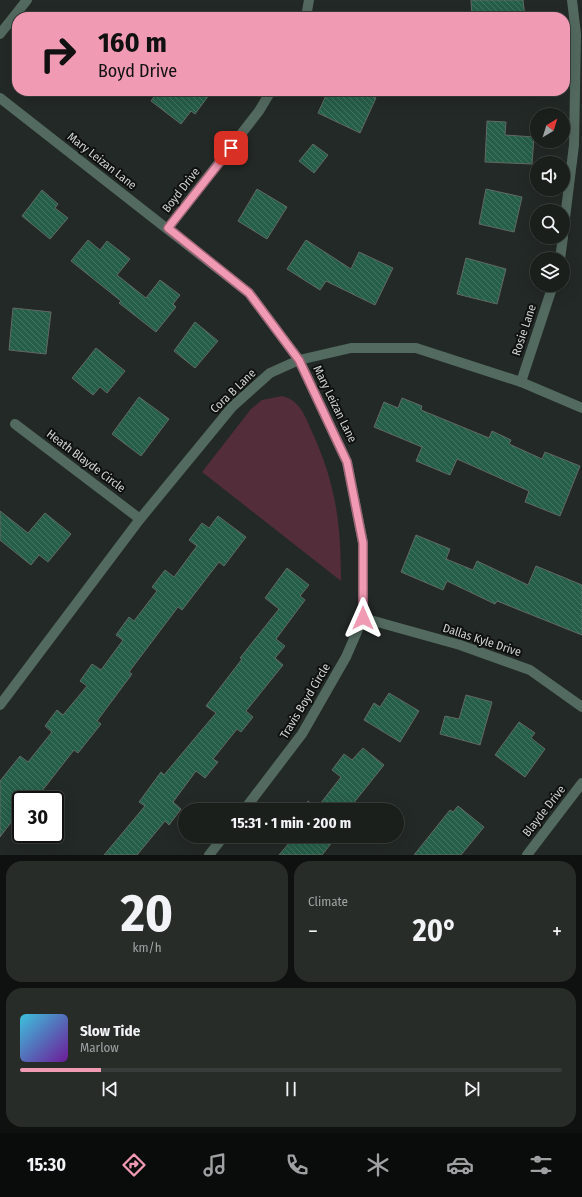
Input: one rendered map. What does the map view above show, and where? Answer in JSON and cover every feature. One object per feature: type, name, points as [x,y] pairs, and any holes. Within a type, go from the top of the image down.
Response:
[{"type":"street","points":[[17,12],[27,0]]},
{"type":"street","points":[[307,12],[309,0]]},
{"type":"street","points":[[567,204],[574,145],[576,34],[572,0]]},
{"type":"street","points":[[0,34],[12,19]]},
{"type":"street","name":"Boyd Drive","points":[[168,228],[259,111],[267,96]]},
{"type":"street","name":"Mary Leizan Lane","points":[[0,98],[168,228],[249,293],[299,360],[347,462],[363,543],[363,618]]},
{"type":"street","name":"Rosie Lane","points":[[521,382],[551,292]]},
{"type":"street","name":"Cora B Lane","points":[[0,705],[140,519],[232,407],[270,373],[299,360],[351,348],[416,348],[521,382],[582,408]]},
{"type":"street","name":"Heath Blayde Circle","points":[[16,424],[140,519]]},
{"type":"street","name":"Dallas Kyle Drive","points":[[363,618],[460,645],[530,670],[582,707]]},
{"type":"street","name":"Travis Boyd Circle","points":[[249,803],[302,734],[346,657],[363,618]]},
{"type":"street","name":"Blayde Drive","points":[[527,855],[582,783]]},
{"type":"street","points":[[209,855],[218,843]]},
{"type":"shaded area","points":[[282,396],[298,405],[307,420],[327,469],[336,505],[340,541],[341,581],[202,472],[251,409],[262,400]]},
{"type":"building","points":[[471,0],[523,0],[524,12],[472,12]]},
{"type":"building","points":[[154,96],[208,96],[195,114],[191,111],[181,124],[151,101]]},
{"type":"building","points":[[326,96],[372,96],[376,98],[360,133],[318,113]]},
{"type":"building","points":[[487,121],[506,122],[505,135],[530,137],[530,148],[533,148],[533,156],[530,156],[530,164],[485,162]]},
{"type":"building","points":[[313,144],[328,155],[314,173],[299,161]]},
{"type":"building","points":[[257,189],[287,207],[267,239],[238,221]]},
{"type":"building","points":[[486,189],[522,197],[514,232],[479,224]]},
{"type":"building","points":[[42,190],[58,204],[55,208],[68,218],[50,239],[22,216]]},
{"type":"building","points":[[88,240],[100,250],[107,241],[130,259],[117,275],[146,298],[160,280],[180,295],[173,304],[176,307],[156,332],[119,303],[121,301],[71,261]]},
{"type":"building","points":[[306,240],[351,269],[359,252],[393,268],[375,305],[326,281],[320,290],[287,269]]},
{"type":"building","points":[[466,258],[506,269],[497,304],[457,294]]},
{"type":"building","points":[[13,308],[51,312],[46,354],[9,350]]},
{"type":"building","points":[[195,322],[218,341],[195,368],[174,351]]},
{"type":"building","points":[[96,348],[125,371],[107,393],[100,387],[93,395],[72,378]]},
{"type":"building","points":[[139,397],[169,419],[141,456],[112,434]]},
{"type":"building","points":[[402,398],[422,406],[421,410],[489,438],[492,431],[511,440],[509,444],[542,459],[545,452],[580,466],[560,516],[525,502],[529,491],[457,459],[450,475],[416,461],[422,447],[374,427],[384,402],[398,408]]},
{"type":"building","points":[[0,511],[28,533],[45,513],[71,534],[48,562],[39,555],[31,565],[0,540]]},
{"type":"building","points":[[218,516],[246,537],[224,566],[219,562],[182,610],[178,607],[129,672],[132,674],[97,721],[101,724],[78,753],[74,750],[42,791],[12,791],[12,821],[0,837],[0,781],[20,756],[28,762],[52,732],[45,726],[57,710],[63,715],[87,686],[80,681],[92,664],[101,670],[123,640],[116,635],[129,617],[134,621],[157,591],[152,587],[165,570],[174,577],[197,546],[189,540],[202,523],[209,528]]},
{"type":"building","points":[[416,535],[450,549],[446,559],[473,570],[477,561],[528,585],[536,566],[582,585],[582,635],[497,601],[495,604],[447,581],[443,590],[401,572]]},
{"type":"building","points":[[287,568],[309,585],[300,596],[305,600],[276,639],[285,646],[275,658],[283,665],[246,711],[253,717],[241,732],[237,729],[213,759],[218,762],[205,778],[196,771],[173,802],[178,806],[178,813],[169,825],[165,821],[137,855],[104,855],[145,806],[139,802],[161,772],[164,775],[216,713],[206,706],[242,659],[240,658],[279,609],[265,598]]},
{"type":"building","points":[[389,693],[419,711],[400,742],[364,720],[374,703],[380,707]]},
{"type":"building","points":[[466,695],[492,702],[480,745],[440,734],[445,716],[459,719]]},
{"type":"building","points":[[519,722],[535,733],[531,738],[545,749],[525,777],[495,755]]},
{"type":"building","points":[[363,748],[384,765],[354,803],[321,803],[341,777],[332,770],[344,754],[352,760]]},
{"type":"building","points":[[458,806],[484,827],[461,855],[414,855],[450,810],[453,812]]},
{"type":"building","points":[[289,843],[331,843],[322,855],[279,855]]},
{"type":"route","points":[[231,148],[168,228],[249,293],[299,360],[347,462],[363,543],[363,618]]}]
